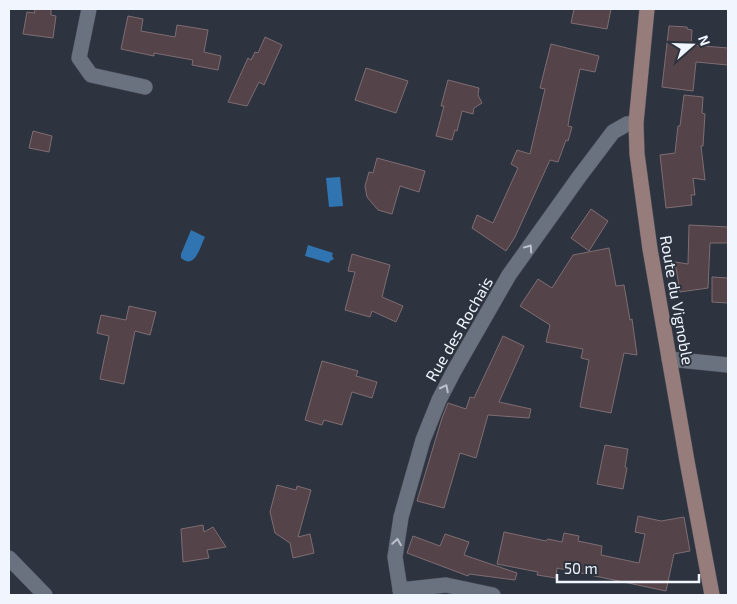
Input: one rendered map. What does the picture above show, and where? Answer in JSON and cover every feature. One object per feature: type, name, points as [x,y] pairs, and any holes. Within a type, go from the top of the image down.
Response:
[{"type":"street","points":[[88,9],[80,58],[91,75],[145,87]]},
{"type":"street","name":"Route du Vignoble","points":[[647,9],[636,123],[637,154],[669,359],[712,595]]},
{"type":"street","name":"Rue des Rochais","points":[[400,593],[395,557],[401,517],[423,440],[439,400],[510,275],[526,252],[613,132],[627,124],[636,123]]},
{"type":"street","points":[[669,359],[728,364]]},
{"type":"street","points":[[9,558],[45,595]]},
{"type":"street","points":[[400,593],[446,585],[493,595]]},
{"type":"water","points":[[340,177],[343,206],[329,207],[326,178]]},
{"type":"water","points":[[191,230],[205,237],[196,256],[190,261],[186,261],[181,258],[181,254]]},
{"type":"water","points":[[308,245],[333,253],[334,259],[329,263],[305,256]]},
{"type":"building","points":[[34,9],[51,9],[51,15],[56,16],[53,38],[23,34],[27,12],[35,13]]},
{"type":"building","points":[[574,9],[611,9],[607,29],[571,23]]},
{"type":"building","points":[[128,16],[143,19],[141,31],[175,37],[177,25],[208,30],[204,52],[221,56],[218,70],[192,65],[193,60],[154,53],[154,56],[121,49]]},
{"type":"building","points":[[669,26],[687,27],[687,29],[692,30],[691,45],[728,48],[728,65],[696,62],[693,91],[662,87]]},
{"type":"building","points":[[265,37],[282,45],[264,85],[259,82],[247,106],[228,102],[248,58],[251,60],[255,52],[258,53]]},
{"type":"building","points":[[551,44],[599,56],[595,72],[580,69],[569,119],[568,126],[572,127],[568,141],[566,140],[558,162],[550,160],[515,237],[506,251],[472,228],[477,215],[493,223],[518,168],[511,164],[517,150],[530,154],[545,89],[540,88]]},
{"type":"building","points":[[366,68],[408,81],[396,113],[355,100]]},
{"type":"building","points":[[448,80],[479,88],[478,95],[482,103],[474,108],[473,114],[462,111],[457,131],[455,130],[452,140],[436,136],[444,106],[441,106]]},
{"type":"building","points":[[684,95],[703,97],[702,113],[705,114],[703,146],[701,146],[705,180],[693,178],[695,195],[691,195],[692,205],[666,208],[660,155],[675,153]]},
{"type":"building","points":[[33,131],[52,136],[49,152],[29,148]]},
{"type":"building","points":[[377,158],[425,171],[419,192],[400,186],[392,214],[378,210],[367,197],[365,186],[369,172],[373,173]]},
{"type":"building","points":[[591,209],[608,221],[589,251],[571,238]]},
{"type":"building","points":[[689,225],[728,227],[728,243],[710,243],[708,288],[680,292],[675,262],[688,264]]},
{"type":"building","points":[[609,248],[616,286],[624,285],[630,320],[632,319],[637,355],[624,353],[611,413],[580,407],[589,360],[581,358],[583,349],[546,342],[550,325],[520,306],[538,279],[552,288],[573,255]]},
{"type":"building","points":[[352,254],[390,265],[382,297],[403,306],[396,322],[372,311],[370,317],[345,310],[355,272],[348,271]]},
{"type":"building","points":[[712,277],[728,278],[728,303],[712,302]]},
{"type":"building","points":[[129,306],[156,312],[150,335],[135,331],[124,384],[100,379],[109,336],[97,333],[101,315],[126,320]]},
{"type":"building","points":[[503,336],[524,346],[499,402],[531,409],[529,418],[488,415],[476,458],[460,453],[444,508],[417,501],[448,403],[466,409],[470,397],[474,398]]},
{"type":"building","points":[[322,361],[358,371],[356,376],[377,382],[372,398],[352,392],[342,425],[324,420],[322,425],[305,420]]},
{"type":"building","points":[[605,445],[628,449],[623,489],[597,484]]},
{"type":"building","points":[[277,485],[296,490],[297,486],[311,490],[298,537],[310,534],[314,553],[293,558],[290,543],[275,533],[270,512]]},
{"type":"building","points":[[638,516],[661,521],[684,517],[690,551],[674,554],[666,591],[557,568],[556,578],[537,575],[538,572],[497,564],[504,532],[546,541],[548,539],[562,542],[564,533],[579,536],[578,541],[602,546],[601,555],[639,563],[645,534],[635,532]]},
{"type":"building","points":[[203,525],[204,532],[213,527],[226,547],[207,550],[209,558],[183,562],[181,529]]},
{"type":"building","points":[[445,534],[469,542],[464,555],[517,573],[515,580],[469,574],[468,576],[407,553],[413,536],[440,546]]}]
